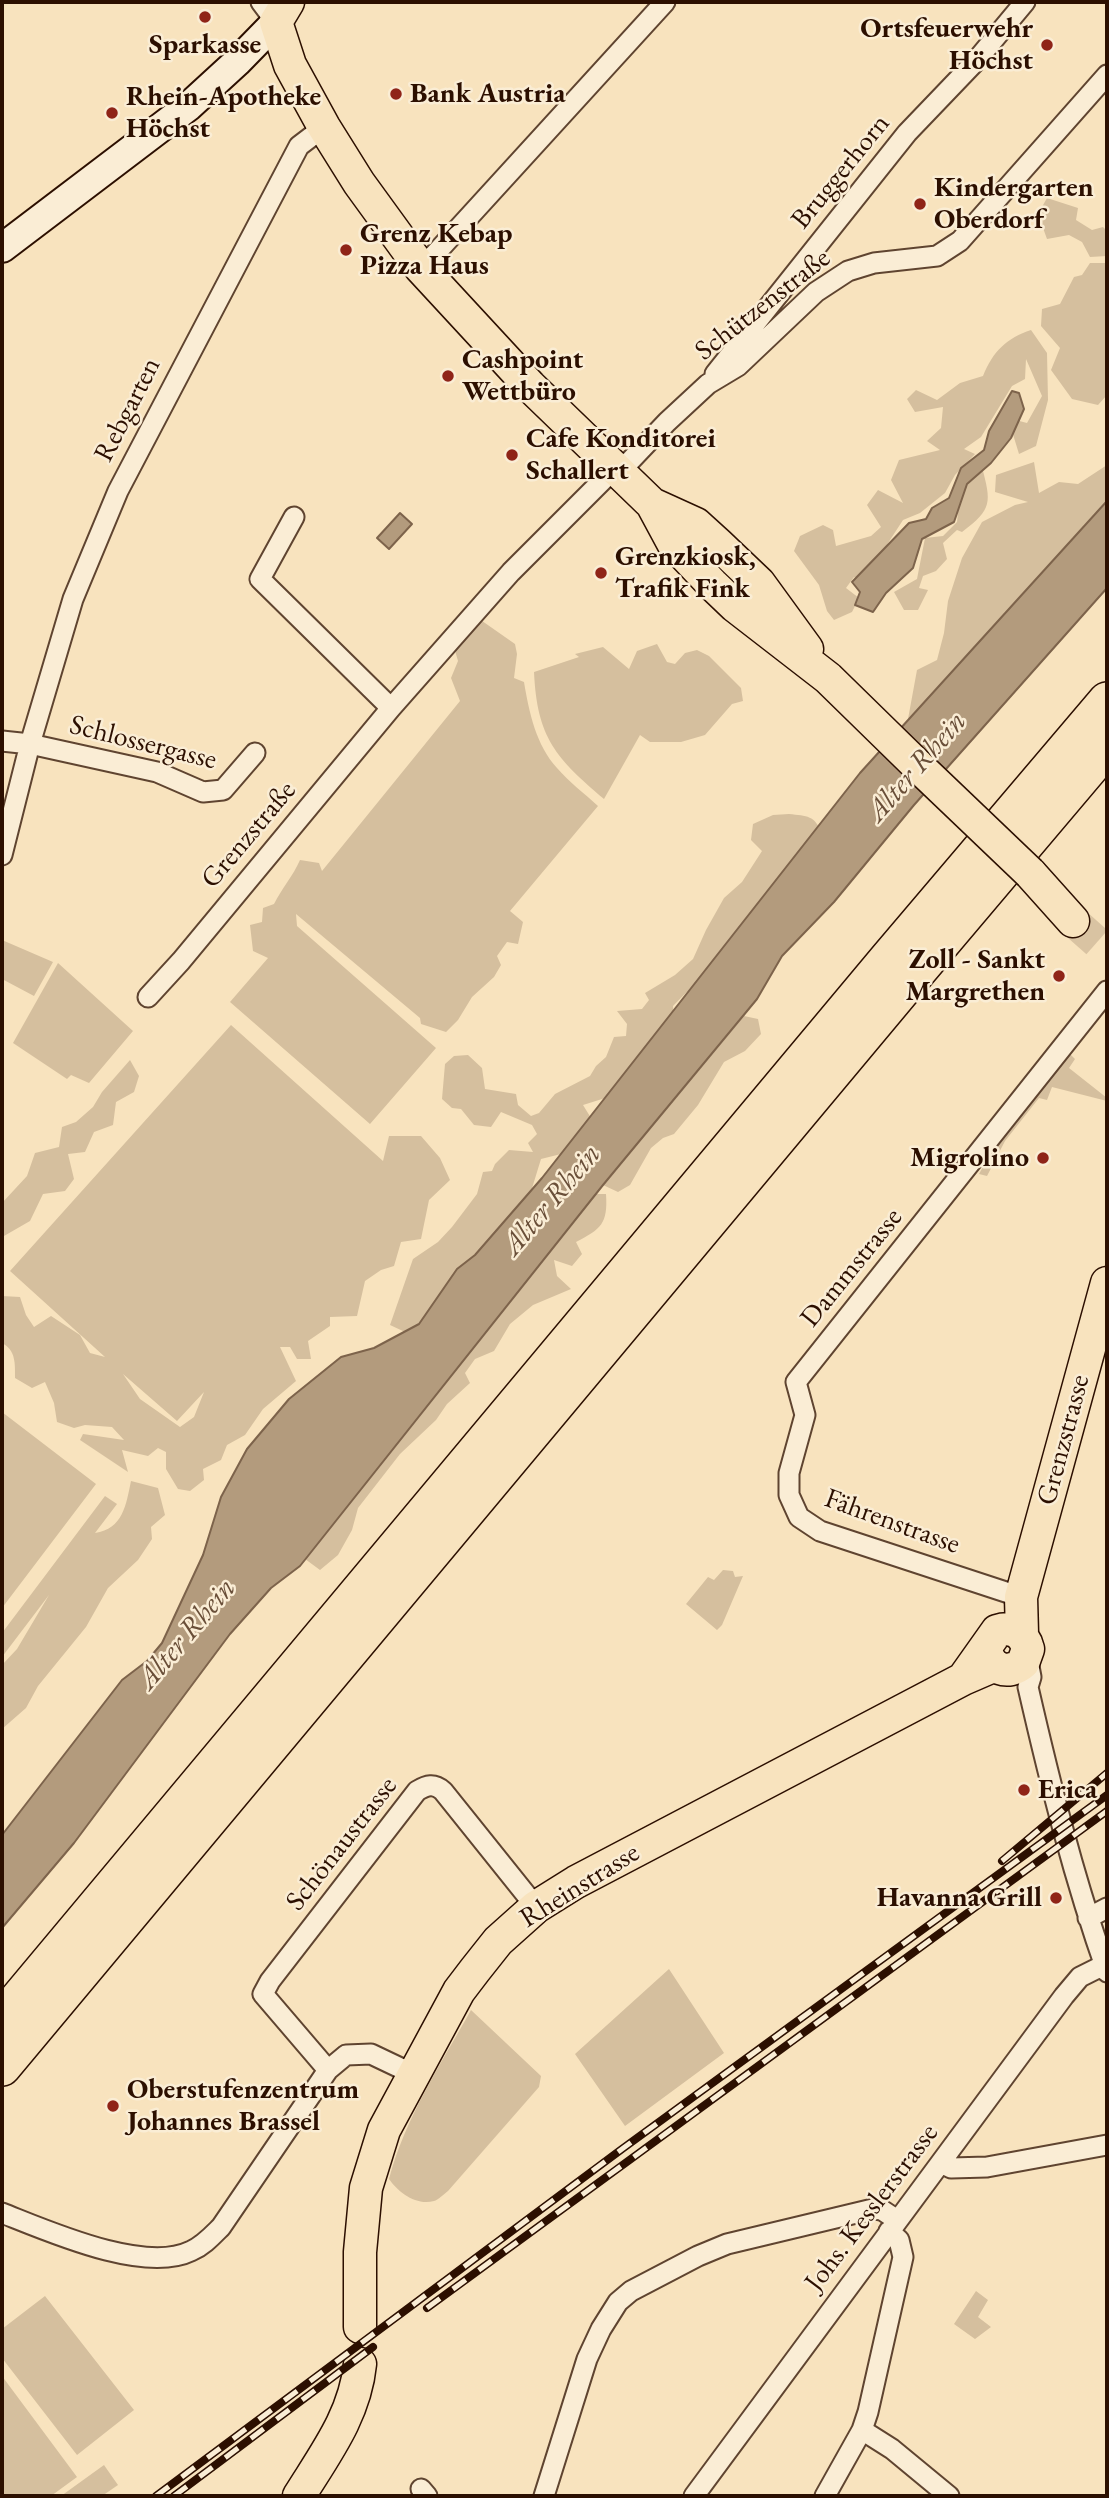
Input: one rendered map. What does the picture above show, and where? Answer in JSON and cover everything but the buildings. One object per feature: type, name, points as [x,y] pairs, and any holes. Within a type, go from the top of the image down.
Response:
[{"type":"highway","points":[[2,2019],[887,960],[1107,701]]},
{"type":"highway","points":[[2,2067],[1107,747]]},
{"type":"main road","points":[[275,9],[290,65],[324,127],[359,183],[419,267],[530,386],[635,487],[696,524],[759,583],[830,680],[1030,873],[1073,921]]},
{"type":"main road","points":[[2,248],[189,106],[237,62],[275,9]]},
{"type":"main road","name":"Grenzstrasse","points":[[1009,1656],[1021,1597],[1107,1283]]},
{"type":"main road","name":"Rheinstrasse","points":[[360,2326],[360,2239],[366,2188],[384,2130],[459,1991],[498,1941],[536,1907],[595,1872],[1009,1656]]},
{"type":"main road","points":[[299,2496],[343,2426],[354,2401],[360,2364]]},
{"type":"street","points":[[419,267],[435,254],[665,2]]},
{"type":"street","name":"Bruggerhorn","points":[[708,384],[907,133],[975,62],[1025,2]]},
{"type":"street","name":"Schützenstraße","points":[[635,487],[630,461],[708,384],[738,366],[808,299],[848,271],[874,263],[937,256],[960,241],[1107,75]]},
{"type":"street","name":"Rebgarten","points":[[2,855],[30,744],[74,599],[118,491],[299,146],[324,127]]},
{"type":"street","name":"Grenzstraße","points":[[148,996],[181,961],[391,708],[511,572],[635,487]]},
{"type":"street","points":[[295,517],[260,579],[391,708]]},
{"type":"street","name":"Schlossergasse","points":[[2,741],[30,744],[157,772],[203,792],[223,790],[255,753]]},
{"type":"street","name":"Dammstrasse","points":[[796,1381],[1107,991]]},
{"type":"street","name":"Fährenstrasse","points":[[796,1381],[805,1415],[789,1473],[789,1495],[799,1517],[820,1531],[1021,1597]]},
{"type":"street","name":"Grenzstrasse","points":[[1009,1656],[1059,1812],[1088,1918],[1106,1968]]},
{"type":"street","name":"Schönaustrasse","points":[[328,2070],[263,1994],[267,1985],[417,1791],[432,1785],[443,1791],[536,1907]]},
{"type":"street","points":[[1088,1918],[1107,1908]]},
{"type":"street","name":"Johs. Kesslerstrasse","points":[[694,2496],[1080,1977],[1106,1968]]},
{"type":"street","points":[[2,2213],[74,2241],[129,2255],[160,2259],[191,2252],[210,2239],[221,2227],[328,2070],[346,2056],[371,2054],[413,2074]]},
{"type":"street","points":[[941,2162],[951,2168],[987,2167],[1107,2145]]},
{"type":"street","points":[[544,2496],[587,2359],[610,2313],[631,2291],[727,2244],[873,2209],[882,2210],[893,2226],[903,2257],[862,2430],[825,2496]]},
{"type":"street","points":[[862,2430],[892,2449],[949,2496]]},
{"type":"shaded area","points":[[1047,198],[1078,208],[1076,220],[1092,230],[1103,227],[1107,231],[1107,256],[1090,257],[1082,242],[1069,235],[1047,239],[1038,214]]},
{"type":"shaded area","points":[[1090,263],[1107,263],[1107,395],[1098,405],[1072,399],[1051,370],[1060,348],[1041,326],[1042,309],[1060,304],[1074,277],[1082,275]]},
{"type":"shaded area","points":[[1031,330],[1047,353],[1048,400],[1036,446],[1019,454],[1008,418],[1027,423],[1042,396],[1026,359],[1025,379],[1012,386],[981,437],[964,449],[975,454],[955,475],[945,493],[920,513],[903,520],[877,560],[870,586],[854,577],[846,588],[859,598],[852,612],[834,620],[827,611],[819,585],[794,551],[800,536],[823,525],[833,530],[836,546],[871,536],[881,527],[867,505],[878,490],[903,503],[891,480],[899,460],[940,450],[927,441],[941,428],[943,407],[915,412],[907,399],[916,390],[937,400],[960,383],[983,376],[991,359],[1002,347]]},
{"type":"shaded area","points":[[1034,462],[1039,493],[1059,482],[1078,484],[1107,465],[1107,530],[1104,538],[1073,537],[1063,557],[942,716],[908,719],[917,670],[937,660],[948,601],[962,558],[982,522],[1015,505],[1028,502],[995,492],[996,475]]},
{"type":"shaded area","points":[[982,467],[988,497],[984,511],[962,532],[957,530],[943,543],[947,559],[936,571],[923,576],[919,588],[928,590],[918,610],[904,610],[894,592],[917,579],[925,538],[943,536],[957,522],[959,503],[971,470]]},
{"type":"shaded area","points":[[475,616],[515,644],[517,654],[514,678],[524,682],[531,716],[544,749],[562,773],[598,806],[510,911],[523,922],[518,944],[507,942],[497,956],[501,965],[494,977],[472,997],[458,1020],[446,1032],[421,1024],[420,1018],[296,914],[297,926],[436,1048],[370,1124],[230,1002],[268,958],[253,951],[250,925],[262,922],[263,908],[274,904],[300,860],[319,863],[322,871],[460,701],[451,678],[458,661],[454,647]]},
{"type":"shaded area","points":[[657,644],[667,662],[675,664],[685,653],[697,650],[709,656],[741,688],[743,701],[732,704],[705,735],[681,742],[650,742],[640,735],[604,799],[573,771],[552,745],[539,714],[534,672],[579,657],[575,654],[603,647],[629,669],[637,651]]},
{"type":"shaded area","points":[[789,814],[810,818],[822,834],[792,860],[782,895],[673,1006],[674,1022],[618,1094],[583,1105],[591,1118],[565,1153],[541,1159],[529,1198],[422,1324],[405,1332],[390,1325],[413,1259],[438,1242],[452,1227],[477,1194],[483,1172],[492,1171],[509,1150],[533,1152],[528,1143],[537,1134],[532,1125],[501,1112],[491,1127],[474,1125],[461,1109],[452,1108],[442,1099],[445,1064],[454,1056],[468,1055],[482,1068],[485,1089],[516,1094],[518,1105],[531,1116],[539,1113],[555,1094],[590,1076],[606,1057],[614,1037],[626,1036],[627,1024],[617,1011],[642,1009],[649,1000],[645,993],[675,975],[693,959],[724,898],[742,882],[762,851],[751,840],[753,824],[773,815]]},
{"type":"shaded area","points":[[2,940],[53,962],[34,996],[2,979]]},
{"type":"shaded area","points":[[58,963],[133,1031],[89,1083],[71,1075],[67,1079],[13,1043]]},
{"type":"shaded area","points":[[744,1016],[758,1019],[761,1034],[745,1051],[724,1062],[698,1105],[674,1134],[663,1138],[651,1148],[630,1185],[618,1192],[603,1185]]},
{"type":"shaded area","points":[[231,1025],[383,1161],[389,1136],[421,1136],[440,1158],[450,1180],[429,1200],[421,1239],[401,1242],[394,1266],[381,1270],[365,1281],[357,1316],[330,1317],[330,1326],[308,1341],[311,1359],[297,1359],[290,1347],[280,1347],[296,1381],[263,1409],[245,1435],[227,1445],[221,1460],[203,1469],[204,1480],[190,1491],[178,1489],[166,1469],[166,1452],[158,1448],[148,1456],[122,1450],[128,1472],[80,1440],[83,1434],[124,1440],[112,1427],[85,1425],[74,1428],[57,1422],[54,1403],[45,1382],[32,1388],[15,1378],[12,1353],[2,1343],[2,1296],[20,1297],[26,1315],[34,1327],[51,1316],[80,1335],[90,1353],[105,1357],[10,1271]],"holes":[[[123,1374],[177,1421],[204,1392],[194,1417],[180,1427],[140,1399]]]},
{"type":"shaded area","points":[[1069,1053],[1075,1059],[1069,1068],[1107,1098],[1107,1101],[1052,1087],[1047,1100],[1039,1098],[1005,1141],[987,1176],[979,1174],[999,1138]]},
{"type":"shaded area","points":[[130,1060],[139,1076],[134,1092],[116,1102],[113,1125],[94,1132],[85,1152],[68,1154],[74,1179],[65,1191],[43,1194],[30,1221],[4,1236],[2,1244],[2,1203],[27,1176],[35,1153],[59,1147],[62,1127],[76,1122],[93,1107],[102,1092]]},
{"type":"shaded area","points":[[596,1194],[606,1194],[606,1212],[597,1229],[576,1242],[582,1254],[572,1266],[554,1260],[557,1276],[571,1289],[533,1305],[510,1324],[494,1351],[475,1359],[465,1373],[470,1383],[400,1454],[358,1508],[352,1530],[338,1555],[320,1570],[301,1556],[394,1448]]},
{"type":"shaded area","points":[[2,1412],[96,1484],[2,1608]]},
{"type":"shaded area","points":[[131,1481],[158,1488],[165,1515],[151,1527],[152,1539],[138,1560],[108,1588],[86,1627],[38,1686],[26,1708],[2,1729],[2,1665],[17,1649],[49,1595],[2,1657],[2,1633],[105,1496],[117,1504],[95,1533],[112,1527],[125,1507]]},
{"type":"shaded area","points":[[723,1570],[733,1571],[735,1577],[743,1576],[722,1625],[717,1630],[686,1604],[708,1577],[714,1580]]},
{"type":"shaded area","points":[[669,1969],[724,2053],[625,2126],[575,2054]]},
{"type":"shaded area","points":[[471,2010],[541,2076],[539,2087],[448,2191],[436,2200],[421,2202],[402,2193],[389,2179],[414,2113]]},
{"type":"shaded area","points":[[976,2291],[988,2300],[978,2317],[991,2327],[975,2339],[954,2324]]},
{"type":"shaded area","points":[[45,2296],[134,2410],[77,2455],[2,2358],[2,2329]]},
{"type":"shaded area","points":[[2,2376],[77,2477],[51,2496],[2,2496]]},
{"type":"shaded area","points":[[104,2465],[118,2485],[102,2496],[61,2496]]},
{"type":"water","points":[[1012,391],[1019,393],[1024,409],[1011,438],[991,463],[967,484],[954,522],[922,539],[913,568],[886,593],[873,612],[855,605],[860,592],[852,582],[909,523],[926,519],[932,508],[949,498],[961,468],[984,450],[989,431]]},
{"type":"water","name":"Alter Rhein","points":[[1107,501],[1107,588],[914,805],[834,902],[782,956],[757,999],[603,1185],[300,1566],[271,1588],[230,1634],[74,1843],[2,1928],[2,1835],[122,1680],[147,1661],[162,1643],[203,1555],[221,1497],[247,1449],[289,1399],[341,1357],[374,1348],[419,1324],[457,1269],[475,1255],[542,1178],[860,773]]},
{"type":"water","points":[[400,513],[412,524],[389,549],[377,538]]},
{"type":"tunnel","points":[[1073,921],[1107,951]]},
{"type":"railway","points":[[1002,1861],[1107,1773]]},
{"type":"railway","points":[[156,2496],[622,2149],[1107,1795]]},
{"type":"railway","points":[[427,2308],[1107,1811]]},
{"type":"railway","points":[[174,2496],[373,2347]]},
{"type":"place","name":"Sparkasse","points":[[205,17]]},
{"type":"place","name":"Ortsfeuerwehr Höchst","points":[[1047,45]]},
{"type":"place","name":"Bank Austria","points":[[396,94]]},
{"type":"place","name":"Rhein-Apotheke Höchst","points":[[112,113]]},
{"type":"place","name":"Kindergarten Oberdorf","points":[[920,204]]},
{"type":"place","name":"Grenz Kebap Pizza Haus","points":[[346,250]]},
{"type":"place","name":"Cashpoint Wettbüro","points":[[448,376]]},
{"type":"place","name":"Cafe Konditorei Schallert","points":[[512,455]]},
{"type":"place","name":"Grenzkiosk, Trafik Fink","points":[[601,573]]},
{"type":"place","name":"Zoll - Sankt Margrethen","points":[[1059,976]]},
{"type":"place","name":"Migrolino","points":[[1043,1158]]},
{"type":"place","name":"Erica","points":[[1024,1790]]},
{"type":"place","name":"Havanna Grill","points":[[1056,1898]]},
{"type":"place","name":"Oberstufenzentrum Johannes Brassel","points":[[113,2106]]}]
